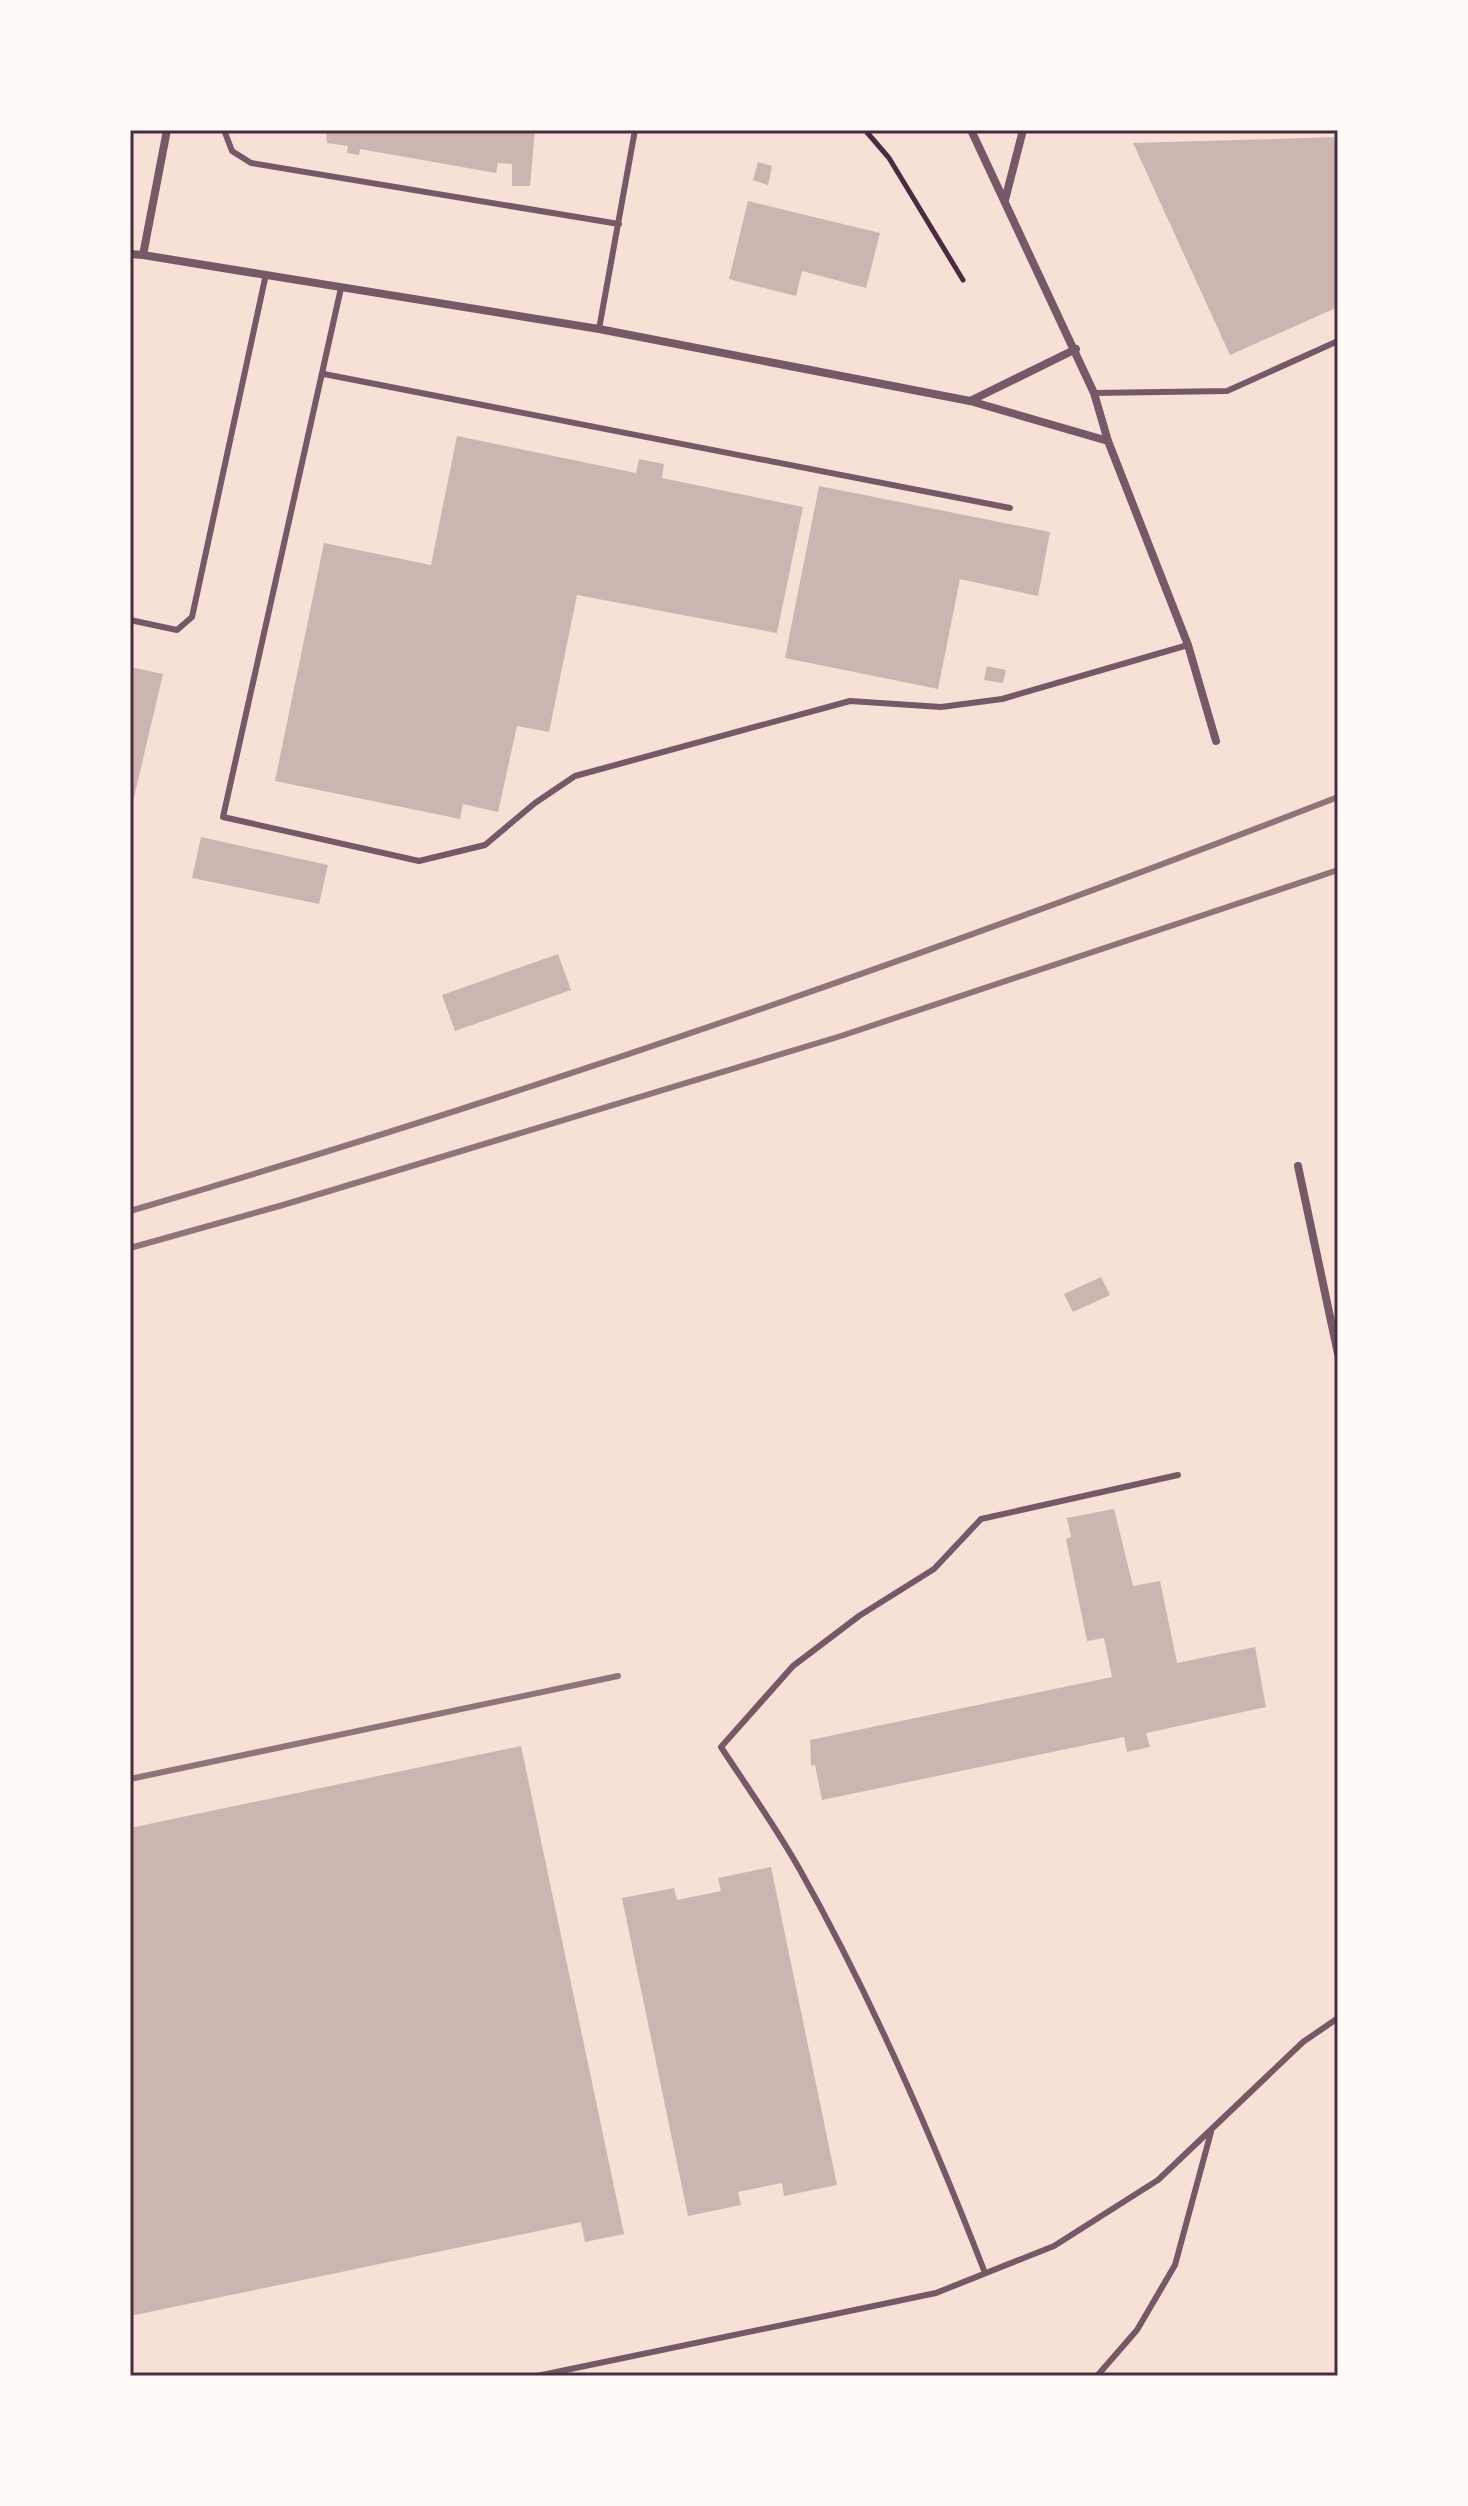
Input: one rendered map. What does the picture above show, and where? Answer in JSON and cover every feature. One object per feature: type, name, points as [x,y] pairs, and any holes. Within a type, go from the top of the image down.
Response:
[{"type":"street","points":[[143,255],[167,130]]},
{"type":"street","points":[[971,130],[1094,393],[1108,441],[1188,645],[1216,741]]},
{"type":"street","points":[[1005,201],[1023,130]]},
{"type":"street","points":[[130,254],[599,329],[970,401],[1108,441]]},
{"type":"street","points":[[970,401],[1076,349]]},
{"type":"street","points":[[1298,1166],[1338,1354]]},
{"type":"lane","points":[[224,130],[232,151],[251,163],[619,224]]},
{"type":"lane","points":[[599,329],[635,130]]},
{"type":"lane","points":[[130,620],[177,630],[192,617],[266,274]]},
{"type":"lane","points":[[341,288],[223,817],[419,861],[485,845],[535,803],[583,774],[850,701],[941,707],[1002,699],[1188,645]]},
{"type":"lane","points":[[1094,393],[1227,391],[1338,341]]},
{"type":"lane","points":[[324,374],[1010,508]]},
{"type":"lane","points":[[985,2273],[945,2168],[848,1963],[799,1869],[721,1747],[793,1666],[859,1616],[934,1569],[981,1519],[1178,1475]]},
{"type":"lane","points":[[537,2376],[936,2293],[1054,2246],[1158,2180],[1303,2042],[1338,2018]]},
{"type":"lane","points":[[1097,2376],[1137,2330],[1175,2265],[1212,2128]]},
{"type":"path","points":[[865,130],[889,158],[963,280]]},
{"type":"building","points":[[326,130],[535,130],[530,186],[512,186],[512,164],[498,163],[496,173],[360,149],[359,155],[347,153],[348,146],[327,143]]},
{"type":"building","points":[[1338,137],[1338,307],[1230,355],[1133,143]]},
{"type":"building","points":[[758,162],[772,166],[768,185],[753,180]]},
{"type":"building","points":[[748,201],[880,233],[866,288],[802,271],[796,296],[729,279]]},
{"type":"building","points":[[457,436],[636,473],[639,459],[664,464],[662,478],[803,507],[777,633],[577,595],[549,732],[517,726],[498,812],[463,804],[460,819],[275,781],[324,543],[431,565]]},
{"type":"building","points":[[819,486],[1050,532],[1038,596],[960,579],[938,689],[785,658]]},
{"type":"building","points":[[987,666],[1006,670],[1003,683],[984,680]]},
{"type":"building","points":[[130,667],[163,674],[131,810],[130,810]]},
{"type":"building","points":[[201,837],[328,865],[319,904],[192,878]]},
{"type":"building","points":[[558,954],[571,990],[455,1031],[442,995]]},
{"type":"building","points":[[1101,1277],[1110,1295],[1073,1312],[1064,1294]]},
{"type":"building","points":[[1114,1509],[1133,1586],[1160,1581],[1177,1663],[1255,1647],[1266,1707],[1146,1733],[1150,1747],[1127,1752],[1124,1737],[822,1800],[815,1765],[811,1766],[810,1740],[1112,1677],[1104,1638],[1087,1641],[1066,1539],[1071,1537],[1067,1518]]},
{"type":"building","points":[[521,1746],[624,2234],[585,2242],[581,2222],[130,2316],[130,1828]]},
{"type":"building","points":[[771,1867],[837,2185],[784,2196],[782,2183],[738,2192],[741,2205],[688,2216],[622,1898],[674,1888],[677,1900],[721,1891],[718,1878]]},
{"type":"railway","points":[[130,1211],[435,1117],[738,1017],[1039,910],[1338,797]]},
{"type":"railway","points":[[130,1248],[283,1205],[841,1036],[1338,870]]},
{"type":"railway","points":[[130,1779],[618,1676]]}]
